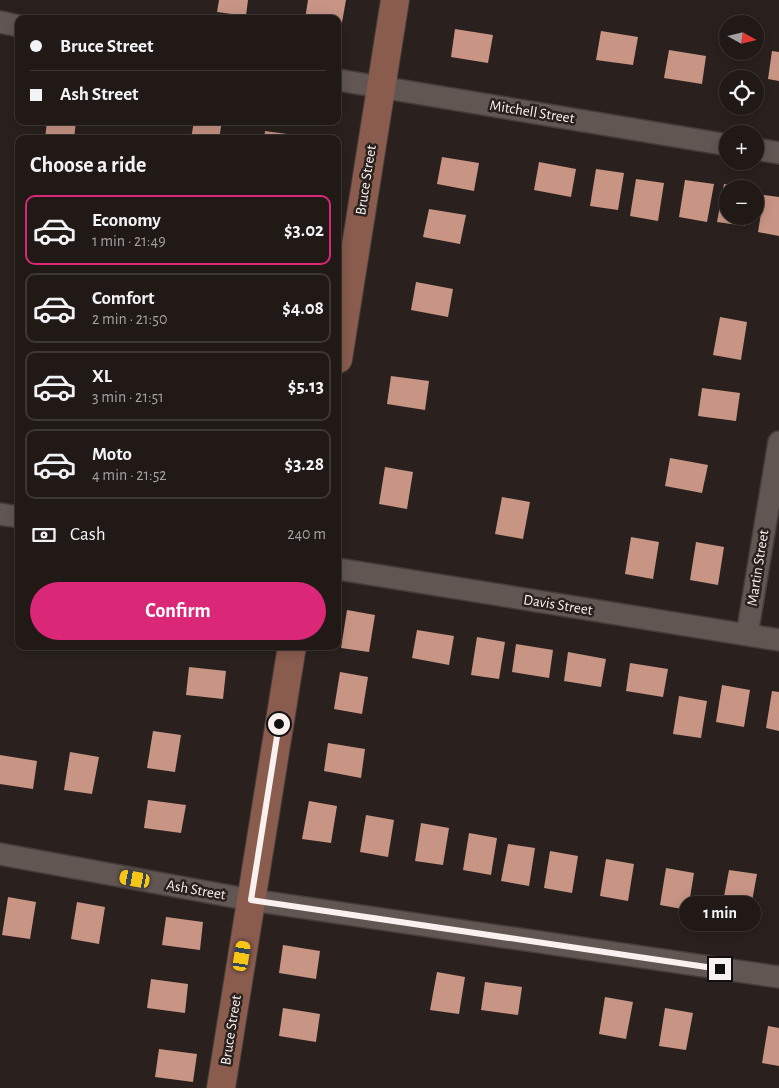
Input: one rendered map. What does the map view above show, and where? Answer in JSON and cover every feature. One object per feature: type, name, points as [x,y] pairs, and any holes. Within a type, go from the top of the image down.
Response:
[{"type":"street","name":"Bruce Street","points":[[341,341],[395,0]]},
{"type":"street","points":[[0,22],[15,25]]},
{"type":"street","name":"Mitchell Street","points":[[341,80],[719,143]]},
{"type":"street","points":[[764,150],[779,153]]},
{"type":"street","name":"Martin Street","points":[[748,635],[779,442]]},
{"type":"street","points":[[0,514],[15,516]]},
{"type":"street","name":"Davis Street","points":[[341,569],[779,640]]},
{"type":"street","name":"Bruce Street","points":[[221,1088],[291,650]]},
{"type":"street","name":"Ash Street","points":[[0,854],[251,900],[779,977]]},
{"type":"building","points":[[219,0],[248,0],[246,15],[217,12]]},
{"type":"building","points":[[308,0],[346,0],[341,28],[341,15],[306,15]]},
{"type":"building","points":[[455,29],[493,35],[488,63],[451,57]]},
{"type":"building","points":[[601,31],[638,37],[633,65],[596,60]]},
{"type":"building","points":[[669,50],[706,56],[702,84],[664,78]]},
{"type":"building","points":[[772,51],[779,52],[779,81],[768,79]]},
{"type":"building","points":[[47,125],[76,125],[74,135],[45,135]]},
{"type":"building","points":[[193,125],[221,125],[220,135],[192,135]]},
{"type":"building","points":[[265,131],[295,135],[264,135]]},
{"type":"building","points":[[442,157],[479,163],[474,191],[437,184]]},
{"type":"building","points":[[539,162],[576,169],[571,197],[534,190]]},
{"type":"building","points":[[596,169],[624,173],[618,210],[590,206]]},
{"type":"building","points":[[636,179],[664,183],[658,221],[630,216]]},
{"type":"building","points":[[685,180],[714,184],[707,222],[679,217]]},
{"type":"building","points":[[764,195],[779,197],[779,236],[758,232],[759,225],[764,225]]},
{"type":"building","points":[[429,209],[466,215],[460,244],[423,237]]},
{"type":"building","points":[[416,282],[453,289],[448,317],[411,310]]},
{"type":"building","points":[[720,317],[747,322],[741,360],[713,355]]},
{"type":"building","points":[[391,376],[429,381],[425,410],[387,404]]},
{"type":"building","points":[[702,388],[740,393],[736,421],[698,416]]},
{"type":"building","points":[[670,458],[708,465],[702,493],[665,486]]},
{"type":"building","points":[[385,467],[413,472],[407,509],[379,504]]},
{"type":"building","points":[[502,497],[530,502],[523,539],[495,534]]},
{"type":"building","points":[[631,537],[659,542],[653,579],[625,574]]},
{"type":"building","points":[[696,542],[724,547],[718,585],[690,580]]},
{"type":"building","points":[[347,610],[375,615],[369,652],[341,648]]},
{"type":"building","points":[[417,630],[454,636],[449,665],[412,658]]},
{"type":"building","points":[[477,637],[505,642],[499,679],[471,675]]},
{"type":"building","points":[[516,644],[553,650],[549,678],[512,672]]},
{"type":"building","points":[[568,652],[606,659],[601,687],[564,681]]},
{"type":"building","points":[[630,663],[668,669],[663,697],[626,691]]},
{"type":"building","points":[[189,667],[226,671],[223,699],[186,695]]},
{"type":"building","points":[[340,672],[368,677],[362,714],[334,709]]},
{"type":"building","points":[[722,685],[750,690],[744,727],[716,722]]},
{"type":"building","points":[[772,691],[779,692],[779,731],[766,728]]},
{"type":"building","points":[[679,696],[707,701],[701,738],[673,734]]},
{"type":"building","points":[[153,731],[181,735],[175,772],[147,768]]},
{"type":"building","points":[[328,743],[365,749],[361,778],[324,771]]},
{"type":"building","points":[[70,752],[99,757],[92,794],[64,790]]},
{"type":"building","points":[[0,755],[37,761],[33,789],[0,784]]},
{"type":"building","points":[[148,800],[186,805],[181,833],[144,828]]},
{"type":"building","points":[[309,801],[337,806],[331,843],[302,839]]},
{"type":"building","points":[[366,815],[394,820],[388,857],[360,852]]},
{"type":"building","points":[[421,823],[449,828],[443,865],[415,861]]},
{"type":"building","points":[[469,833],[497,838],[491,875],[463,870]]},
{"type":"building","points":[[508,844],[535,848],[529,886],[501,881]]},
{"type":"building","points":[[550,851],[578,856],[572,893],[544,888]]},
{"type":"building","points":[[606,859],[634,864],[628,901],[600,896]]},
{"type":"building","points":[[666,868],[694,873],[688,910],[660,905]]},
{"type":"building","points":[[729,870],[757,874],[750,912],[722,907]]},
{"type":"building","points":[[8,897],[36,902],[30,939],[2,935]]},
{"type":"building","points":[[77,902],[105,907],[99,944],[71,939]]},
{"type":"building","points":[[166,917],[203,922],[200,950],[162,945]]},
{"type":"building","points":[[283,945],[320,951],[316,979],[279,973]]},
{"type":"building","points":[[437,972],[465,977],[459,1014],[430,1010]]},
{"type":"building","points":[[151,979],[188,984],[185,1013],[147,1008]]},
{"type":"building","points":[[485,982],[522,987],[518,1015],[481,1010]]},
{"type":"building","points":[[605,997],[633,1002],[626,1039],[599,1034]]},
{"type":"building","points":[[283,1008],[320,1014],[316,1042],[279,1036]]},
{"type":"building","points":[[665,1008],[693,1013],[686,1050],[659,1046]]},
{"type":"building","points":[[768,1026],[779,1028],[779,1066],[762,1063]]},
{"type":"building","points":[[159,1049],[197,1054],[193,1082],[155,1077]]},
{"type":"route","points":[[279,724],[251,900],[720,969]]}]
